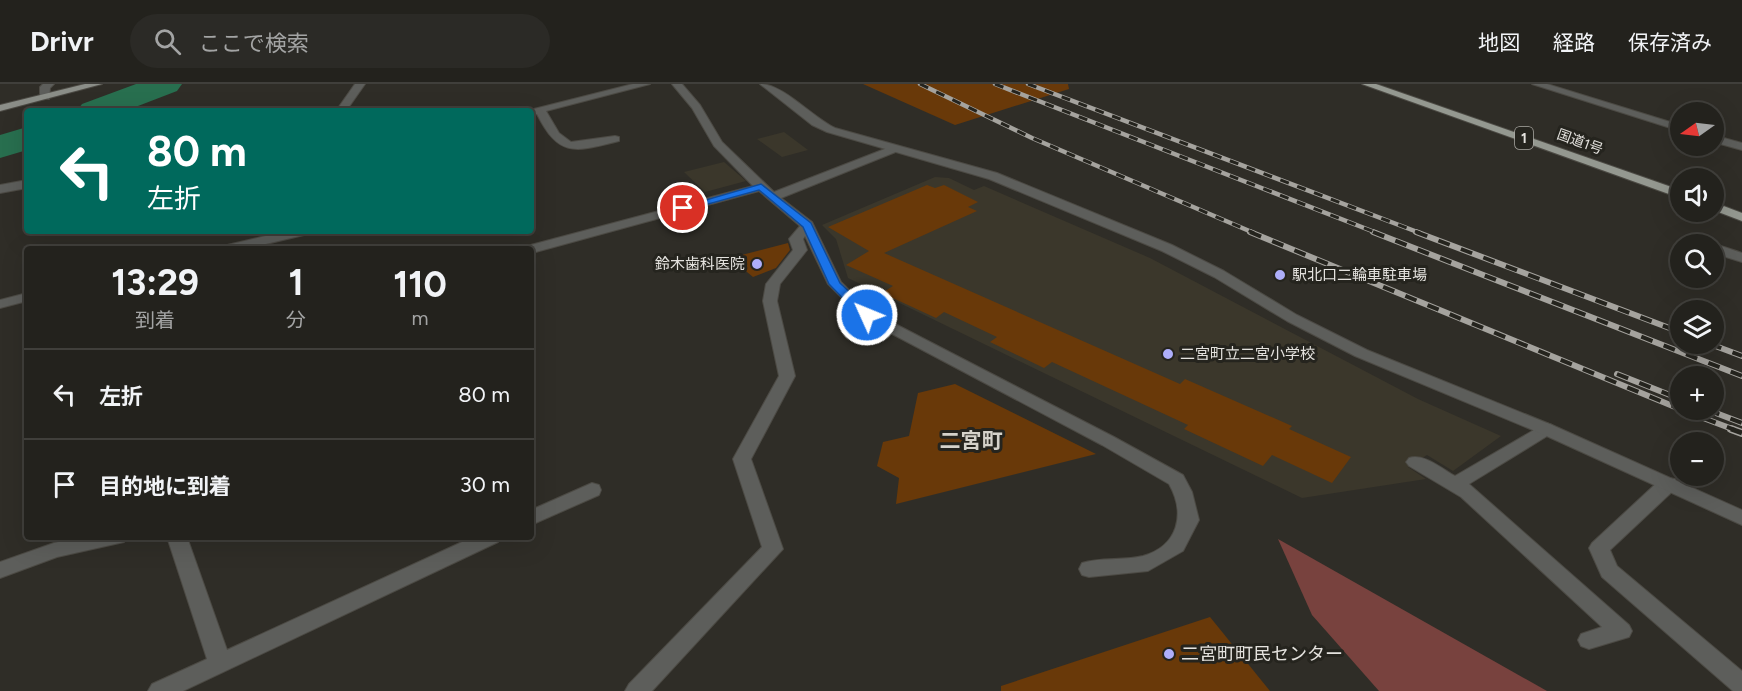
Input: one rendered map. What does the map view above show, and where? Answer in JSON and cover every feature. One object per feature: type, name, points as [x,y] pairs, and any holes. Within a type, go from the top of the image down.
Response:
[{"type":"highway","name":"国道1号","points":[[1367,84],[1670,190]]},
{"type":"highway","points":[[1724,210],[1742,217]]},
{"type":"main road","points":[[0,108],[97,84]]},
{"type":"street","points":[[45,97],[45,87],[49,84]]},
{"type":"street","points":[[343,108],[360,84]]},
{"type":"street","points":[[581,99],[592,84]]},
{"type":"street","points":[[615,139],[593,148],[564,145],[551,134],[535,111],[645,84]]},
{"type":"street","points":[[676,84],[696,107],[718,144],[766,192],[807,225],[835,284],[867,315],[1108,441],[1176,480],[1183,492],[1189,520],[1176,546],[1148,563],[1089,570]]},
{"type":"street","points":[[765,84],[816,123],[894,149],[964,166],[993,176],[1167,248],[1219,274],[1292,318],[1361,353],[1546,429],[1742,518]]},
{"type":"street","points":[[1537,84],[1670,125]]},
{"type":"street","points":[[1724,141],[1742,147]]},
{"type":"street","points":[[534,249],[766,192],[894,149]]},
{"type":"street","points":[[0,189],[24,185]]},
{"type":"street","points":[[637,691],[773,549],[742,459],[787,376],[770,301],[773,284],[800,250],[796,239],[807,225]]},
{"type":"street","points":[[240,246],[290,234]]},
{"type":"street","points":[[1724,252],[1742,258]]},
{"type":"street","points":[[0,304],[24,298]]},
{"type":"street","points":[[1456,484],[1546,429]]},
{"type":"street","points":[[1415,462],[1467,492],[1621,631],[1590,640]]},
{"type":"street","points":[[1668,484],[1599,548],[1609,571],[1742,685]]},
{"type":"street","points":[[534,517],[592,490]]},
{"type":"street","points":[[0,570],[54,550],[102,540]]},
{"type":"street","points":[[178,540],[220,663]]},
{"type":"street","points":[[160,691],[485,540]]},
{"type":"shaded area","points":[[784,132],[808,150],[782,157],[757,139]]},
{"type":"shaded area","points":[[724,162],[746,181],[705,192],[684,172]]},
{"type":"shaded area","name":"二宮町立二宮小学校","points":[[935,177],[949,178],[974,190],[984,186],[1150,258],[1418,399],[1501,436],[1453,471],[1427,455],[1408,467],[1426,479],[1302,498],[848,278],[836,239],[822,225]]},
{"type":"shaded area","points":[[1278,539],[1547,691],[1379,691],[1312,615]]},
{"type":"building","points":[[863,84],[1068,84],[1069,89],[955,125]]},
{"type":"building","points":[[927,185],[935,188],[944,185],[978,202],[968,207],[977,211],[884,253],[1180,384],[1185,379],[1292,426],[1289,429],[1351,457],[1332,483],[1272,455],[1263,466],[1184,429],[1188,425],[1052,362],[1044,368],[990,342],[997,337],[944,312],[936,318],[882,293],[893,286],[846,265],[869,251],[828,227]]},
{"type":"building","name":"鈴木歯科医院","points":[[788,243],[790,250],[776,268],[753,277],[730,258]]},
{"type":"building","points":[[955,384],[1096,454],[896,504],[899,478],[877,466],[883,442],[909,436],[918,393]]},
{"type":"building","name":"二宮町町民センター","points":[[1210,617],[1270,691],[1001,691],[1001,686]]},
{"type":"waterway","points":[[102,108],[166,84]]},
{"type":"waterway","points":[[0,147],[24,139]]},
{"type":"railway","points":[[920,84],[1032,138],[1254,233]]},
{"type":"railway","points":[[995,84],[1377,233]]},
{"type":"railway","points":[[1028,84],[1420,233]]},
{"type":"railway","points":[[1250,232],[1670,405]]},
{"type":"railway","points":[[1373,232],[1742,376]]},
{"type":"railway","points":[[1416,232],[1670,328]]},
{"type":"railway","points":[[1724,349],[1742,356]]},
{"type":"railway","points":[[1617,374],[1670,395]]},
{"type":"railway","points":[[1724,416],[1742,423]]},
{"type":"railway","points":[[1708,420],[1735,430]]},
{"type":"railway","points":[[1731,429],[1742,433]]},
{"type":"place","name":"鈴木歯科医院","points":[[757,264]]},
{"type":"place","name":"駅北口二輪車駐車場","points":[[1280,275]]},
{"type":"place","name":"二宮町立二宮小学校","points":[[1168,354]]},
{"type":"place","name":"二宮町町民センター","points":[[1169,654]]},
{"type":"district","name":"二宮町","points":[[971,440]]},
{"type":"route","points":[[683,208],[761,187],[807,225],[835,284],[867,315]]}]
